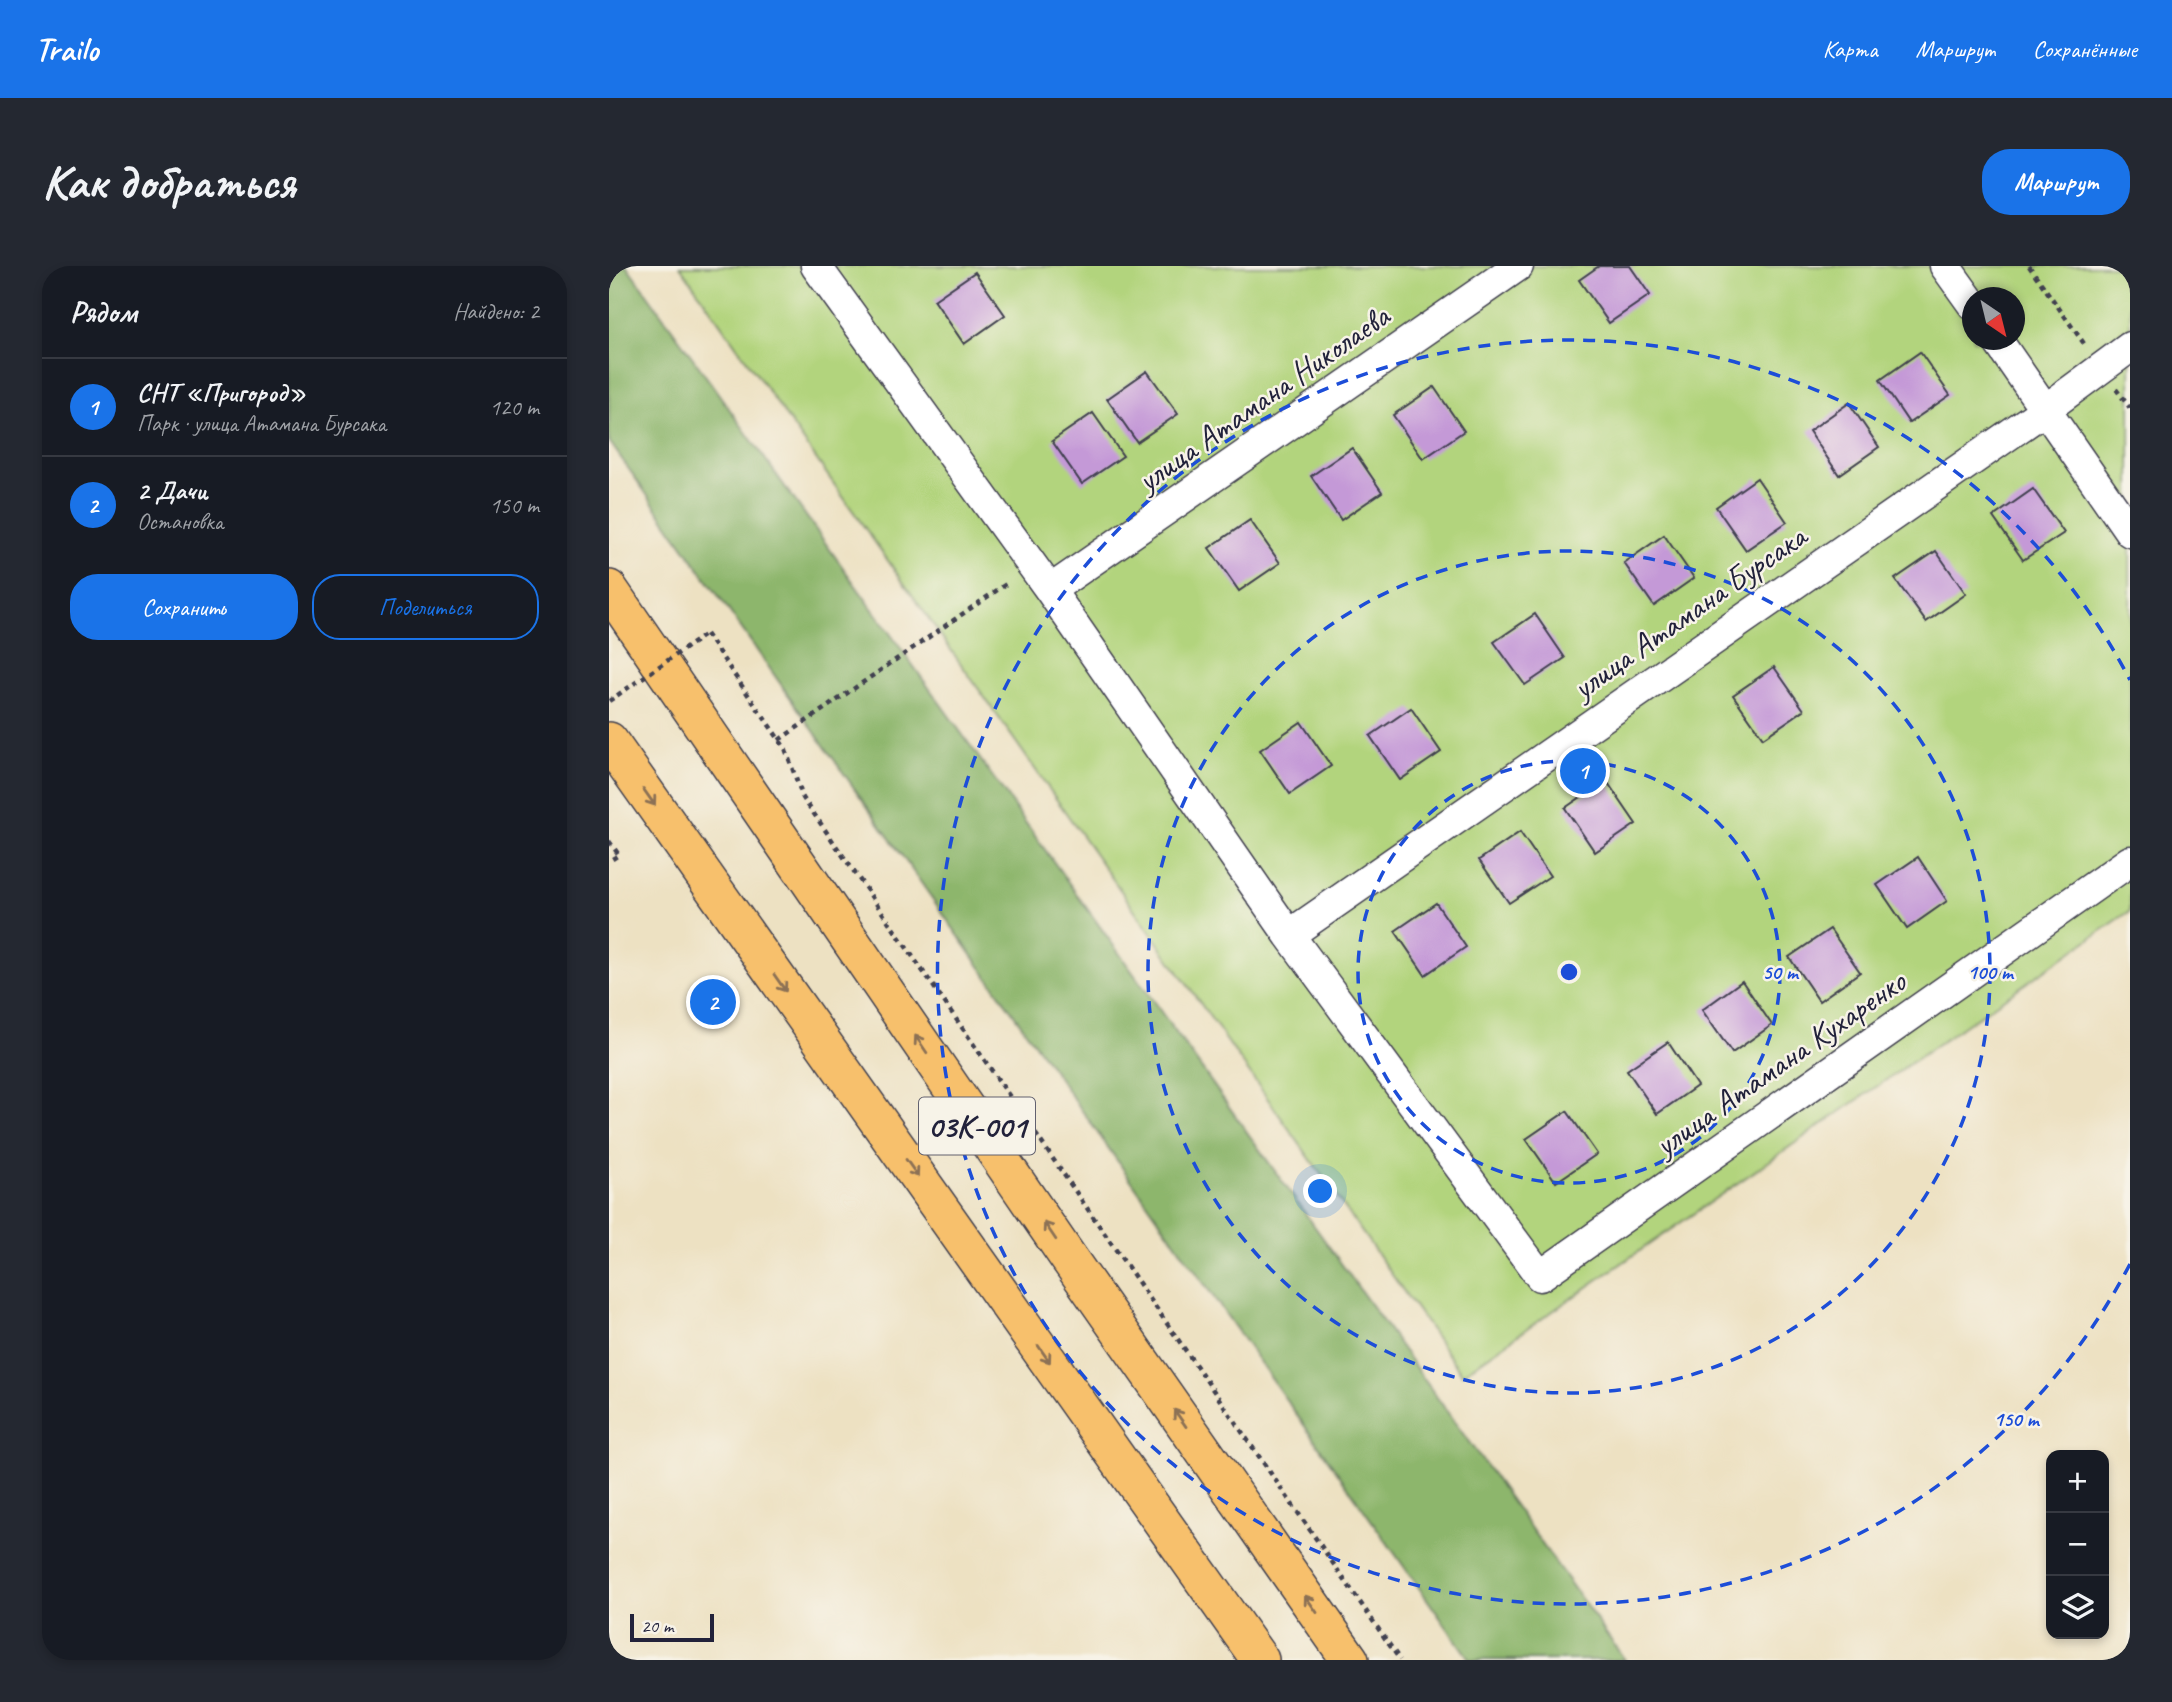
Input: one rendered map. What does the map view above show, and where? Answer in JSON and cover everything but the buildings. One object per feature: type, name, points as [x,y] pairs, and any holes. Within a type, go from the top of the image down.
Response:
[{"type":"main road","name":"03К-001","points":[[609,589],[1051,1233],[1350,1660]]},
{"type":"main road","name":"03К-001","points":[[609,741],[1260,1660]]},
{"type":"street","points":[[816,266],[1051,590],[1289,935]]},
{"type":"street","name":"улица Атамана Николаева","points":[[1051,590],[1518,266]]},
{"type":"street","points":[[1945,266],[1962,291]]},
{"type":"street","name":"улица Атамана Бурсака","points":[[1289,935],[2046,408],[2130,346]]},
{"type":"street","points":[[2004,350],[2130,532]]},
{"type":"street","name":"улица Атамана Кухаренко","points":[[1289,935],[1540,1276],[2130,861]]},
{"type":"path","points":[[2029,266],[2130,408]]},
{"type":"path","points":[[779,740],[1012,580],[1051,590]]},
{"type":"path","points":[[609,701],[706,634],[785,748],[803,798],[1400,1660]]},
{"type":"path","points":[[609,841],[618,855],[609,861]]},
{"type":"green space","points":[[609,266],[627,266],[1625,1660],[1470,1660],[609,441]]},
{"type":"green space","points":[[680,266],[2130,266],[2130,911],[1462,1374]]},
{"type":"place","name":"СНТ «Пригород»","points":[[1583,771]]},
{"type":"place","name":"2 Дачи","points":[[713,1002]]}]
